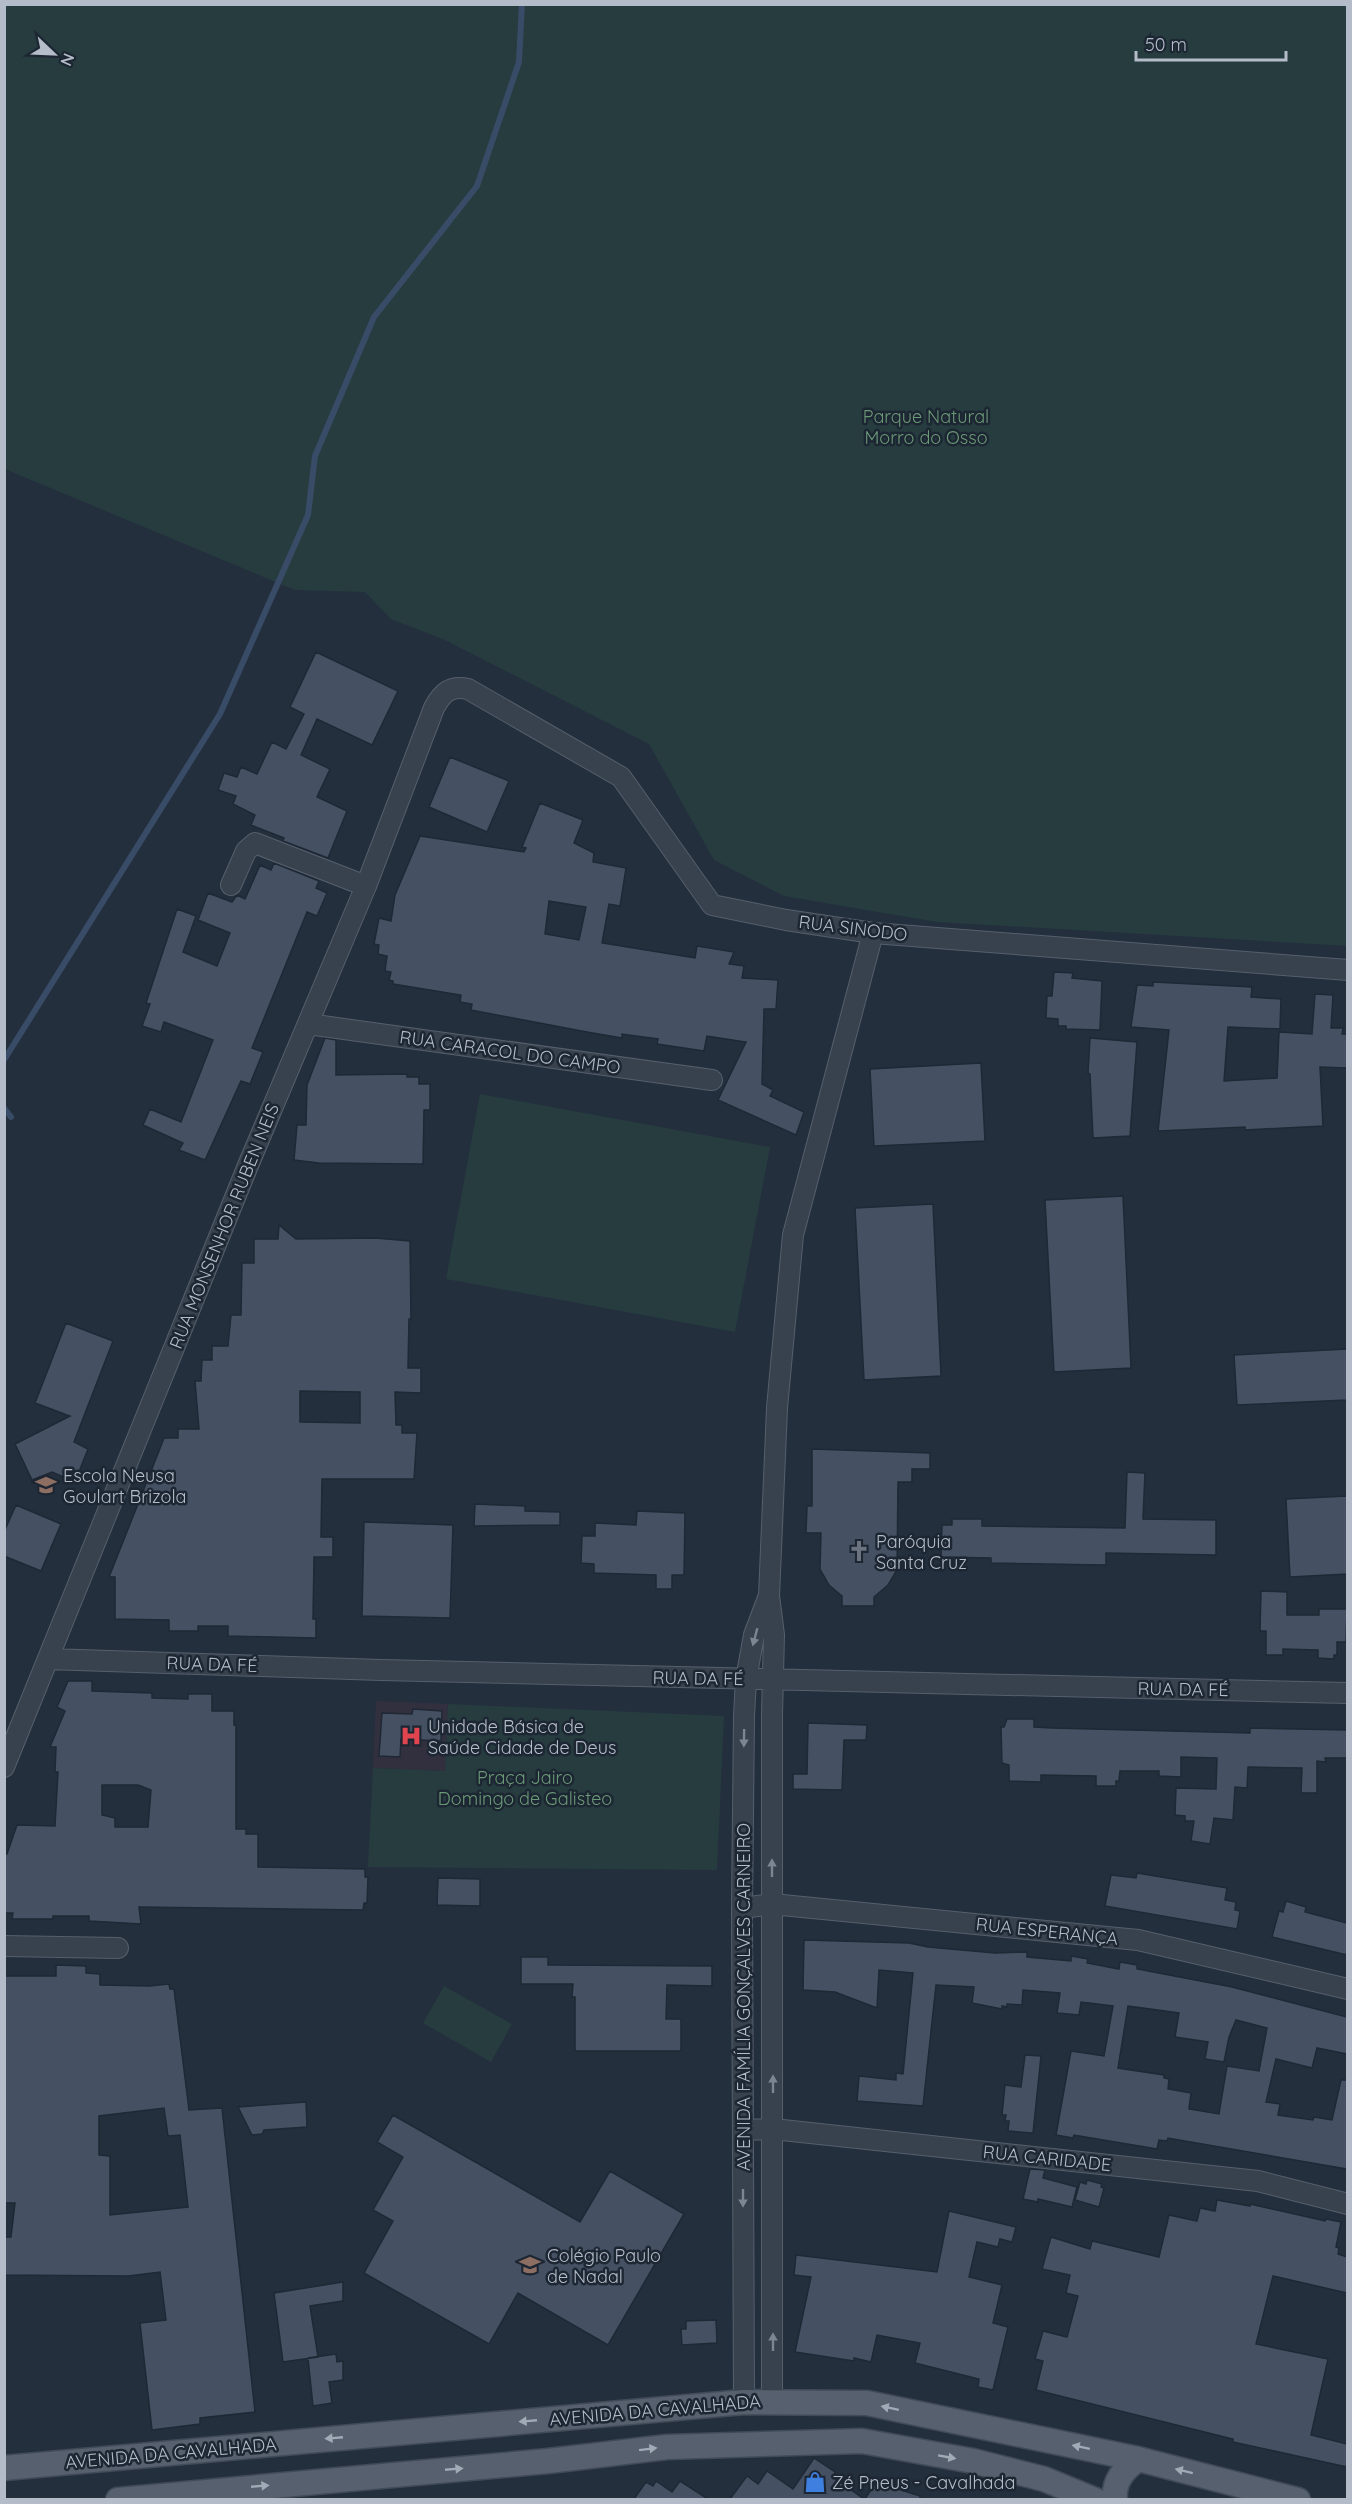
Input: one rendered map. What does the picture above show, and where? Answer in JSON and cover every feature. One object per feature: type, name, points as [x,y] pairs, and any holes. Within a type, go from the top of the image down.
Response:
[{"type":"main road","name":"AVENIDA DA CAVALHADA","points":[[4,2468],[744,2402],[867,2403],[1138,2459],[1232,2491],[1298,2499]]},
{"type":"main road","points":[[118,2499],[548,2461],[667,2447],[862,2441],[1004,2469],[1044,2479],[1095,2499]]},
{"type":"main road","points":[[1115,2499],[1118,2478],[1138,2459]]},
{"type":"street","name":"RUA SINODO","points":[[448,689],[458,687],[468,689],[621,777],[712,905],[786,920],[873,933],[1347,970]]},
{"type":"street","name":"RUA MONSENHOR RUBEN NEIS","points":[[4,1767],[249,1163],[366,886],[434,708],[448,689]]},
{"type":"street","points":[[231,885],[246,850],[255,843],[366,886]]},
{"type":"street","name":"AVENIDA FAMÍLIA GONÇALVES CARNEIRO","points":[[772,2401],[774,1635],[769,1596],[777,1408],[794,1235],[873,933]]},
{"type":"street","name":"RUA CARACOL DO CAMPO","points":[[308,1024],[711,1080]]},
{"type":"street","name":"AVENIDA FAMÍLIA GONÇALVES CARNEIRO","points":[[744,2402],[742,1908],[746,1679],[754,1635],[769,1596]]},
{"type":"street","name":"RUA DA FÉ","points":[[48,1659],[774,1680],[1347,1693]]},
{"type":"street","name":"RUA ESPERANÇA","points":[[742,1908],[772,1904],[1138,1940],[1347,1989]]},
{"type":"street","points":[[4,1946],[118,1948]]},
{"type":"street","name":"RUA CARIDADE","points":[[743,2130],[773,2129],[1258,2181],[1347,2204]]},
{"type":"shaded area","name":"Unidade Básica de Saúde Cidade de Deus","points":[[376,1701],[448,1704],[445,1771],[373,1768]]},
{"type":"green space","name":"Parque Natural Morro do Osso","points":[[4,5],[1347,5],[1347,946],[937,922],[784,896],[714,860],[649,744],[445,640],[391,619],[365,592],[295,590],[5,469]]},
{"type":"green space","points":[[480,1094],[770,1147],[735,1332],[446,1279]]},
{"type":"green space","name":"Praça Jairo Domingo de Galisteo","points":[[448,1704],[724,1716],[717,1870],[368,1867],[373,1768],[445,1771]]},
{"type":"green space","points":[[444,1986],[512,2024],[491,2062],[423,2023]]},
{"type":"building","points":[[316,652],[398,691],[372,745],[317,719],[301,755],[330,769],[317,797],[347,811],[328,858],[283,841],[284,838],[251,825],[255,815],[233,804],[236,796],[218,790],[224,773],[237,777],[241,767],[257,774],[272,742],[286,749],[304,714],[290,707]]},
{"type":"building","points":[[450,757],[509,781],[487,832],[429,807]]},
{"type":"building","points":[[540,803],[583,820],[574,843],[594,853],[593,862],[626,868],[620,906],[609,904],[602,943],[695,958],[697,946],[734,952],[729,964],[744,966],[742,978],[778,980],[776,1009],[764,1009],[762,1084],[773,1090],[770,1096],[804,1112],[796,1135],[718,1100],[746,1042],[707,1036],[704,1051],[657,1044],[658,1039],[622,1034],[622,1038],[587,1032],[471,1010],[472,1004],[460,1002],[461,995],[393,984],[393,981],[389,980],[391,972],[385,971],[387,956],[378,954],[379,945],[374,944],[379,918],[391,921],[395,895],[420,836],[524,852],[526,848],[522,847]],"holes":[[[549,901],[586,907],[579,940],[545,934]]]},
{"type":"building","points":[[274,863],[319,881],[316,888],[327,893],[317,916],[307,912],[252,1048],[263,1052],[250,1084],[241,1081],[205,1160],[179,1150],[183,1143],[143,1125],[150,1109],[181,1122],[213,1040],[164,1022],[161,1032],[142,1026],[150,1004],[146,1003],[177,909],[196,916],[183,952],[217,966],[230,933],[198,920],[208,893],[232,902],[237,895],[245,899],[260,865],[271,870]]},
{"type":"building","points":[[1054,972],[1073,973],[1072,978],[1102,981],[1100,1030],[1066,1029],[1066,1026],[1058,1026],[1058,1019],[1046,1018],[1047,996],[1052,996]]},
{"type":"building","points":[[1153,982],[1252,987],[1251,997],[1281,999],[1280,1029],[1228,1027],[1224,1081],[1277,1078],[1279,1032],[1312,1034],[1315,994],[1333,995],[1331,1028],[1343,1028],[1342,1034],[1347,1034],[1347,1068],[1320,1067],[1323,1126],[1158,1131],[1169,1030],[1131,1027],[1137,985],[1153,986]]},
{"type":"building","points":[[325,1038],[336,1040],[336,1075],[407,1074],[407,1077],[419,1077],[419,1084],[430,1084],[430,1110],[424,1110],[423,1164],[319,1163],[294,1160],[297,1125],[306,1125],[307,1085]]},
{"type":"building","points":[[1090,1038],[1137,1042],[1130,1136],[1093,1138],[1090,1074],[1088,1073]]},
{"type":"building","points":[[981,1063],[985,1141],[874,1146],[870,1069]]},
{"type":"building","points":[[1123,1196],[1131,1368],[1054,1372],[1045,1200]]},
{"type":"building","points":[[933,1204],[941,1376],[864,1380],[855,1208]]},
{"type":"building","points":[[279,1225],[296,1239],[375,1238],[410,1241],[411,1319],[409,1319],[408,1368],[421,1368],[421,1393],[395,1392],[396,1425],[402,1425],[402,1433],[417,1433],[414,1479],[322,1479],[321,1537],[333,1537],[333,1557],[314,1557],[313,1619],[316,1619],[316,1638],[228,1636],[228,1626],[198,1626],[198,1631],[169,1631],[169,1620],[115,1619],[115,1577],[109,1577],[164,1438],[178,1438],[178,1429],[199,1429],[195,1381],[201,1381],[202,1360],[212,1360],[212,1346],[228,1346],[231,1315],[241,1315],[242,1263],[254,1263],[254,1239],[278,1239]],"holes":[[[300,1391],[360,1392],[360,1423],[300,1422]]]},
{"type":"building","points":[[66,1323],[113,1341],[74,1442],[88,1449],[75,1482],[52,1472],[32,1480],[15,1444],[70,1416],[35,1403]]},
{"type":"building","points":[[1347,1349],[1347,1400],[1237,1405],[1234,1355]]},
{"type":"building","name":"Paróquia Santa Cruz","points":[[812,1449],[930,1453],[930,1469],[912,1469],[912,1482],[898,1482],[897,1570],[888,1585],[874,1597],[874,1606],[842,1606],[842,1596],[829,1585],[820,1569],[821,1533],[806,1533],[807,1506],[812,1506]]},
{"type":"building","points":[[1127,1472],[1145,1473],[1143,1519],[1216,1520],[1216,1555],[1106,1553],[1106,1565],[991,1563],[991,1558],[941,1557],[942,1525],[952,1525],[952,1519],[982,1519],[982,1526],[1125,1528]]},
{"type":"building","points":[[1347,1496],[1347,1574],[1290,1577],[1286,1499]]},
{"type":"building","points":[[475,1504],[525,1506],[525,1511],[560,1512],[560,1525],[474,1526]]},
{"type":"building","points":[[16,1505],[61,1524],[41,1571],[4,1556],[4,1532]]},
{"type":"building","points":[[637,1511],[685,1513],[684,1575],[672,1575],[672,1589],[656,1589],[656,1575],[594,1573],[594,1564],[581,1563],[582,1536],[595,1536],[595,1523],[636,1525]]},
{"type":"building","points":[[364,1522],[453,1525],[450,1618],[362,1616]]},
{"type":"building","points":[[1261,1591],[1287,1592],[1287,1615],[1319,1615],[1319,1609],[1347,1609],[1346,1642],[1337,1642],[1337,1655],[1334,1655],[1334,1659],[1318,1658],[1318,1650],[1283,1649],[1283,1655],[1266,1655],[1266,1631],[1260,1631]]},
{"type":"building","points":[[68,1681],[92,1681],[92,1691],[152,1693],[152,1698],[188,1699],[188,1694],[212,1694],[212,1711],[234,1711],[236,1829],[246,1829],[246,1834],[258,1834],[258,1867],[365,1869],[365,1877],[368,1877],[367,1903],[364,1903],[363,1910],[139,1907],[141,1924],[89,1921],[89,1916],[12,1919],[13,1913],[4,1913],[4,1854],[7,1854],[17,1825],[55,1826],[58,1772],[55,1772],[56,1747],[50,1747],[65,1711],[57,1707]],"holes":[[[102,1785],[138,1785],[151,1790],[148,1827],[115,1827],[115,1818],[102,1815]]]},
{"type":"building","points":[[413,1709],[442,1711],[441,1741],[401,1739],[400,1757],[379,1756],[382,1713],[412,1714]]},
{"type":"building","points":[[1007,1719],[1034,1719],[1034,1727],[1052,1728],[1250,1733],[1250,1728],[1347,1730],[1347,1758],[1325,1758],[1326,1762],[1317,1761],[1317,1793],[1301,1793],[1302,1768],[1248,1767],[1247,1788],[1235,1787],[1233,1820],[1214,1818],[1210,1844],[1191,1841],[1194,1821],[1185,1821],[1185,1816],[1175,1815],[1176,1788],[1216,1789],[1217,1758],[1181,1757],[1181,1777],[1159,1776],[1159,1771],[1120,1771],[1116,1786],[1096,1786],[1096,1776],[1041,1775],[1041,1782],[1009,1781],[1009,1765],[1002,1763],[1001,1727],[1004,1727]]},
{"type":"building","points":[[808,1723],[867,1725],[866,1740],[844,1740],[842,1790],[793,1789],[793,1774],[807,1774]]},
{"type":"building","points":[[1137,1873],[1227,1888],[1225,1900],[1236,1902],[1235,1910],[1240,1911],[1237,1929],[1105,1906],[1111,1875],[1136,1878]]},
{"type":"building","points":[[438,1878],[480,1879],[480,1906],[437,1905]]},
{"type":"building","points":[[1286,1901],[1306,1907],[1305,1912],[1347,1923],[1347,1955],[1272,1937],[1279,1911],[1283,1912]]},
{"type":"building","points":[[804,1940],[909,1943],[995,1953],[1027,1952],[1027,1957],[1071,1961],[1071,1956],[1088,1959],[1087,1963],[1119,1969],[1120,1962],[1137,1965],[1137,1969],[1232,1987],[1347,2017],[1347,2054],[1317,2048],[1312,2068],[1276,2059],[1266,2102],[1280,2104],[1278,2115],[1332,2120],[1341,2080],[1347,2080],[1347,2169],[1168,2138],[1167,2141],[1159,2140],[1157,2149],[1074,2135],[1073,2138],[1056,2135],[1071,2051],[1104,2056],[1113,2006],[1081,2002],[1079,2015],[1057,2013],[1060,1993],[1023,1990],[1022,2005],[1007,2004],[1007,2007],[1002,2006],[1002,2009],[972,2003],[974,1987],[936,1985],[923,2106],[857,2101],[859,2076],[896,2080],[896,2073],[903,2074],[913,1973],[879,1970],[877,2008],[835,1992],[803,1990]],"holes":[[[1128,2006],[1179,2013],[1175,2037],[1208,2042],[1205,2059],[1224,2062],[1229,2037],[1236,2020],[1267,2028],[1259,2071],[1227,2066],[1219,2114],[1189,2109],[1191,2093],[1168,2089],[1169,2079],[1164,2078],[1164,2075],[1118,2068]]]},
{"type":"building","points":[[521,1957],[548,1957],[548,1965],[712,1966],[712,1986],[667,1985],[666,2019],[681,2019],[681,2051],[575,2051],[573,1984],[521,1984]]},
{"type":"building","points":[[56,1965],[86,1966],[86,1973],[100,1974],[100,1985],[169,1984],[170,1989],[174,1989],[189,2110],[222,2108],[255,2412],[200,2418],[200,2424],[152,2430],[140,2323],[166,2320],[160,2272],[128,2276],[4,2275],[4,2237],[11,2237],[15,2203],[4,2203],[4,1976],[56,1976]],"holes":[[[164,2108],[168,2136],[180,2135],[188,2207],[110,2215],[110,2156],[99,2155],[99,2116]]]},
{"type":"building","points":[[1025,2055],[1041,2056],[1033,2133],[1008,2131],[1009,2121],[1005,2121],[1006,2115],[1002,2115],[1005,2085],[1021,2087]]},
{"type":"building","points":[[306,2102],[307,2127],[264,2130],[262,2134],[252,2135],[238,2107]]},
{"type":"building","points":[[393,2115],[580,2222],[610,2171],[684,2214],[608,2345],[518,2293],[489,2344],[364,2273],[393,2221],[373,2210],[403,2157],[377,2142]]},
{"type":"building","points":[[1030,2169],[1045,2170],[1043,2178],[1077,2187],[1072,2207],[1038,2199],[1038,2202],[1023,2199]]},
{"type":"building","points":[[1087,2180],[1102,2184],[1101,2187],[1104,2188],[1099,2207],[1075,2200],[1080,2182],[1086,2184]]},
{"type":"building","points":[[1217,2200],[1250,2206],[1250,2204],[1325,2221],[1326,2219],[1341,2222],[1336,2247],[1339,2248],[1338,2254],[1347,2257],[1347,2293],[1273,2276],[1256,2344],[1328,2359],[1311,2435],[1347,2444],[1347,2467],[1233,2442],[1233,2439],[1036,2390],[1043,2361],[1035,2359],[1043,2331],[1067,2337],[1078,2296],[1066,2293],[1070,2275],[1042,2269],[1051,2237],[1090,2249],[1092,2241],[1159,2257],[1169,2215],[1197,2221],[1200,2208],[1215,2211]]},
{"type":"building","points":[[949,2211],[1016,2227],[1012,2242],[1000,2239],[998,2247],[977,2242],[969,2277],[1002,2285],[993,2323],[1008,2327],[993,2390],[978,2387],[979,2379],[915,2363],[920,2343],[877,2335],[871,2362],[795,2352],[811,2277],[794,2275],[796,2255],[937,2272]]},
{"type":"building","points":[[343,2282],[343,2301],[310,2306],[318,2357],[283,2362],[274,2293]]},
{"type":"building","points":[[716,2320],[717,2343],[682,2345],[681,2329],[686,2329],[686,2321]]},
{"type":"building","points":[[336,2354],[337,2362],[343,2361],[343,2380],[329,2382],[332,2403],[313,2406],[308,2358]]},
{"type":"building","points":[[814,2458],[835,2472],[834,2478],[864,2499],[730,2499],[747,2476],[758,2484],[767,2471],[793,2489]]},
{"type":"building","points":[[656,2481],[672,2492],[680,2481],[708,2499],[634,2499],[646,2482],[653,2486]]},
{"type":"building","points":[[876,2482],[920,2496],[920,2499],[865,2499]]},
{"type":"waterway","points":[[4,1060],[220,714],[308,515],[315,456],[374,317],[477,186],[519,62],[522,4]]},
{"type":"waterway","points":[[4,1108],[11,1117]]},
{"type":"place","name":"Escola Neusa Goulart Brizola","points":[[46,1485]]},
{"type":"place","name":"Paróquia Santa Cruz","points":[[859,1551]]},
{"type":"place","name":"Unidade Básica de Saúde Cidade de Deus","points":[[411,1736]]},
{"type":"place","name":"Colégio Paulo de Nadal","points":[[530,2265]]},
{"type":"place","name":"Zé Pneus - Cavalhada","points":[[815,2482]]}]
